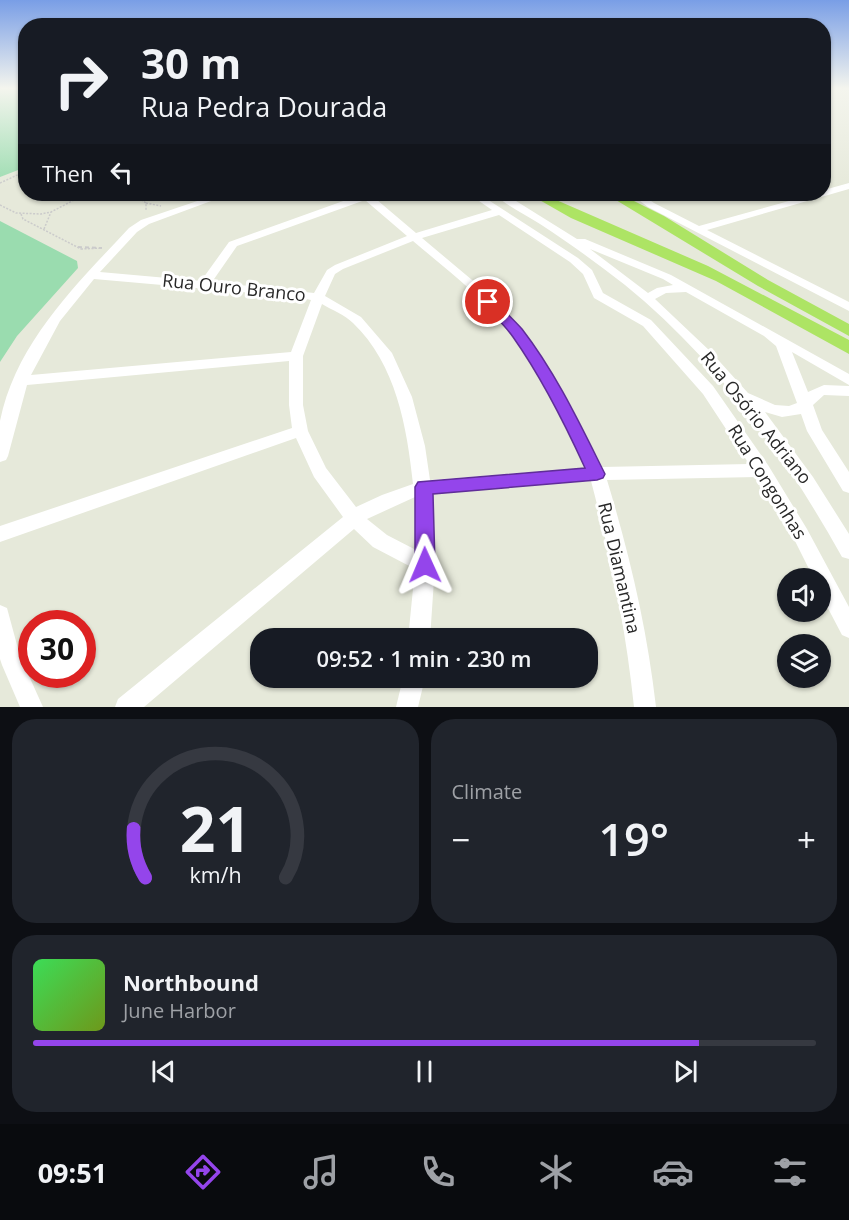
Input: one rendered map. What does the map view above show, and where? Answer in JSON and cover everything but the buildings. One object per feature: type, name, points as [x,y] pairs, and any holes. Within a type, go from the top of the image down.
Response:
[{"type":"main road","points":[[549,201],[598,226],[693,265],[757,296],[849,348]]},
{"type":"main road","points":[[626,201],[690,232],[763,283],[849,331]]},
{"type":"main road","points":[[633,240],[669,238],[690,232]]},
{"type":"street","points":[[831,191],[849,186]]},
{"type":"street","points":[[0,456],[21,381],[54,319],[133,230],[168,212],[203,201]]},
{"type":"street","points":[[205,284],[232,244],[349,201]]},
{"type":"street","name":"Rua Diamantina","points":[[372,201],[474,287],[517,332],[562,402],[597,474],[622,562],[640,660],[645,707]]},
{"type":"street","name":"Rua Congonhas","points":[[485,201],[583,267],[598,295],[647,324],[708,390],[762,470],[801,535],[849,628]]},
{"type":"street","name":"Rua Osório Adriano","points":[[510,201],[560,232],[648,299],[695,343],[739,392],[814,490],[849,551]]},
{"type":"street","points":[[646,201],[690,232],[849,307]]},
{"type":"street","points":[[690,232],[796,201]]},
{"type":"street","points":[[425,565],[380,541],[354,518],[320,472],[300,431],[296,405],[296,356],[327,277],[339,267],[414,237],[500,211]]},
{"type":"street","name":"Rua Osório Adriano","points":[[560,232],[647,268],[769,333],[781,344],[788,355],[815,431],[849,486]]},
{"type":"street","name":"Rua Ouro Branco","points":[[93,275],[205,284],[318,297],[363,324],[393,367],[413,426],[424,487],[425,565],[420,628]]},
{"type":"street","points":[[648,299],[653,294],[664,290],[689,289]]},
{"type":"street","points":[[769,333],[849,380]]},
{"type":"street","points":[[21,381],[296,356]]},
{"type":"street","points":[[739,392],[759,405],[788,411],[804,405],[819,392],[831,389],[849,391]]},
{"type":"street","points":[[0,534],[300,431]]},
{"type":"street","points":[[126,707],[354,518],[375,504],[424,487],[597,474],[762,470]]},
{"type":"street","points":[[0,615],[10,657],[32,707]]},
{"type":"street","points":[[407,707],[412,688]]},
{"type":"path","points":[[0,183],[18,175]]},
{"type":"path","points":[[0,205],[8,211],[32,214],[51,212],[73,201]]},
{"type":"path","points":[[143,201],[161,206]]},
{"type":"path","points":[[145,213],[146,203]]},
{"type":"path","points":[[44,229],[51,212]]},
{"type":"path","points":[[21,214],[23,219],[81,249],[96,249],[109,245]]},
{"type":"path","points":[[23,219],[32,214]]},
{"type":"green space","points":[[0,122],[18,122],[18,170],[0,177]]},
{"type":"green space","points":[[0,221],[77,261],[78,268],[17,336],[0,362]]},
{"type":"route","points":[[425,565],[424,487],[597,474],[562,402],[517,332],[488,302]]}]
